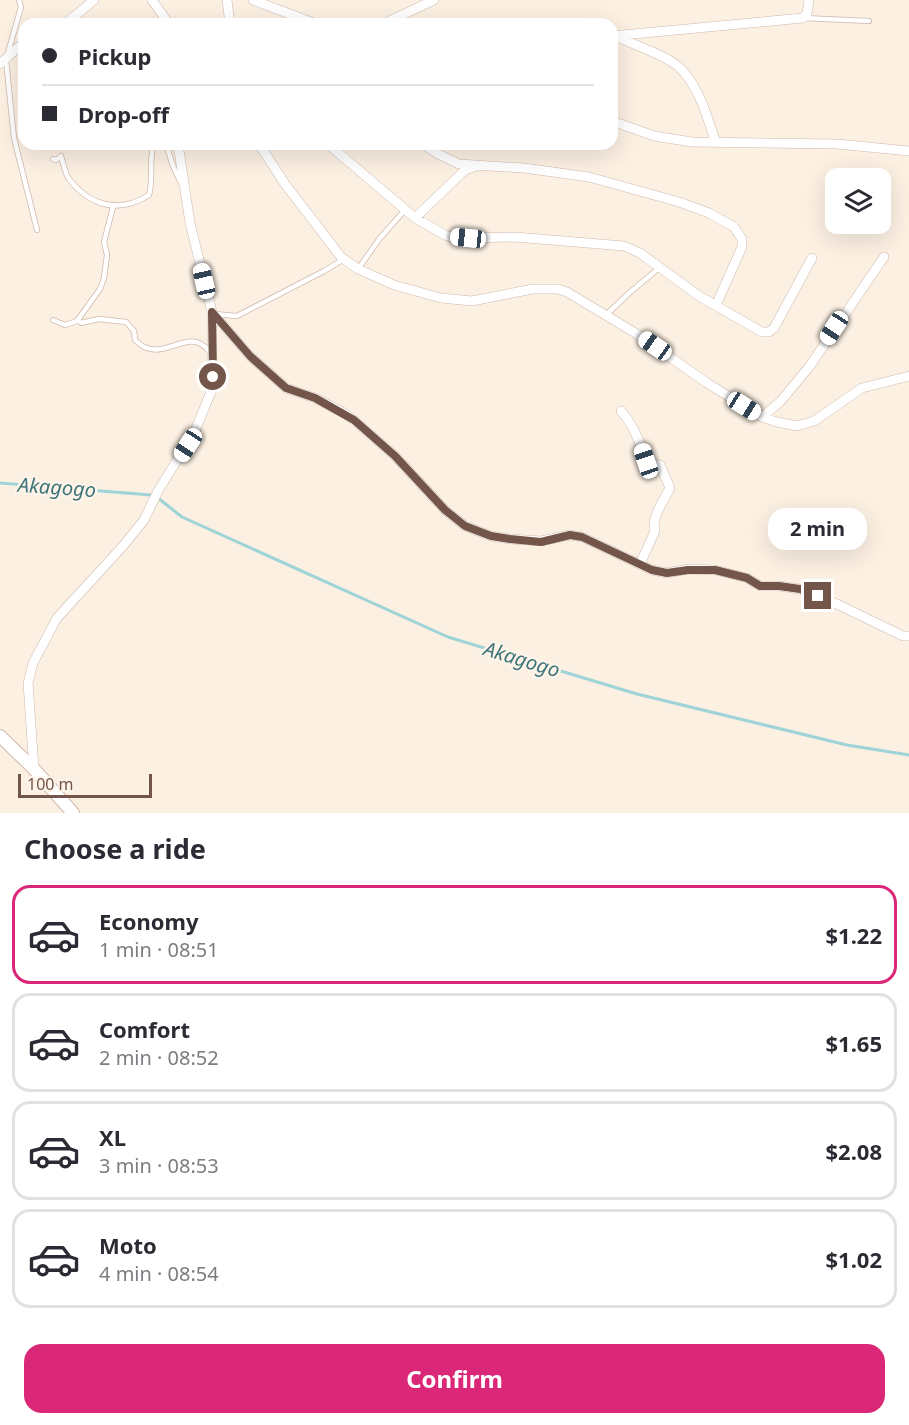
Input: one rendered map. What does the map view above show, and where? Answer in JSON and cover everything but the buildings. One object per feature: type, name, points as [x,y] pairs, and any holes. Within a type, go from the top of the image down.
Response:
[{"type":"main road","points":[[0,736],[34,769],[73,813]]},
{"type":"street","points":[[72,18],[94,0]]},
{"type":"street","points":[[152,0],[165,18]]},
{"type":"street","points":[[227,0],[229,18]]},
{"type":"street","points":[[256,0],[300,18]]},
{"type":"street","points":[[396,18],[434,0]]},
{"type":"street","points":[[618,36],[803,18],[807,14],[809,0]]},
{"type":"street","points":[[618,38],[679,66],[693,84],[716,143]]},
{"type":"street","points":[[3,62],[18,48]]},
{"type":"street","points":[[618,123],[654,136],[692,142],[837,144],[909,152]]},
{"type":"street","points":[[34,769],[28,683],[33,663],[57,618],[144,520],[199,423],[212,388],[212,313],[190,223],[179,150]]},
{"type":"street","points":[[263,150],[285,184],[344,259],[358,269],[394,285],[441,298],[472,302],[532,289],[558,289],[573,295],[638,334],[707,383],[762,417],[797,426],[814,421],[862,388],[909,376]]},
{"type":"street","points":[[335,150],[414,218],[447,236],[515,237],[624,246],[640,253],[699,296],[762,332],[770,333],[774,328],[812,258]]},
{"type":"street","points":[[432,150],[462,167],[477,165],[524,168],[589,177],[680,202],[734,227],[742,239],[742,247],[716,305]]},
{"type":"street","points":[[414,218],[462,167]]},
{"type":"street","points":[[762,417],[780,402],[809,367],[884,257]]},
{"type":"street","points":[[212,313],[250,356],[286,388],[315,398],[354,420],[395,456],[445,510],[465,526],[491,536],[541,542],[570,535],[582,537],[640,564],[667,573],[715,570],[747,578],[760,586],[800,589],[903,636],[909,636]]},
{"type":"street","points":[[621,411],[631,422],[648,464],[660,465],[670,488],[658,510],[654,522],[655,531],[640,564]]},
{"type":"lane","points":[[19,0],[21,7],[3,62],[14,138],[36,230]]},
{"type":"lane","points":[[803,18],[869,21]]},
{"type":"lane","points":[[53,159],[56,160],[61,156],[67,176],[95,202],[114,207],[143,199],[149,195],[152,185],[152,150]]},
{"type":"lane","points":[[168,150],[184,188]]},
{"type":"lane","points":[[53,320],[65,325],[78,320],[100,289],[107,255],[104,242],[114,207]]},
{"type":"lane","points":[[358,269],[380,238],[405,210]]},
{"type":"lane","points":[[212,313],[237,316],[344,259]]},
{"type":"lane","points":[[605,316],[660,267]]},
{"type":"lane","points":[[78,320],[81,323],[99,319],[126,322],[134,331],[135,340],[140,345],[157,351],[192,340],[208,349],[213,359]]},
{"type":"waterway","name":"Akagogo","points":[[0,483],[151,495]]},
{"type":"waterway","name":"Akagogo","points":[[158,498],[182,517],[448,637],[637,694],[847,745],[909,755]]},
{"type":"route","points":[[213,377],[212,312],[250,356],[286,388],[315,398],[344,412],[395,456],[445,510],[465,526],[491,536],[541,542],[570,535],[582,537],[652,570],[667,573],[715,570],[747,578],[760,586],[800,589],[818,596]]}]
